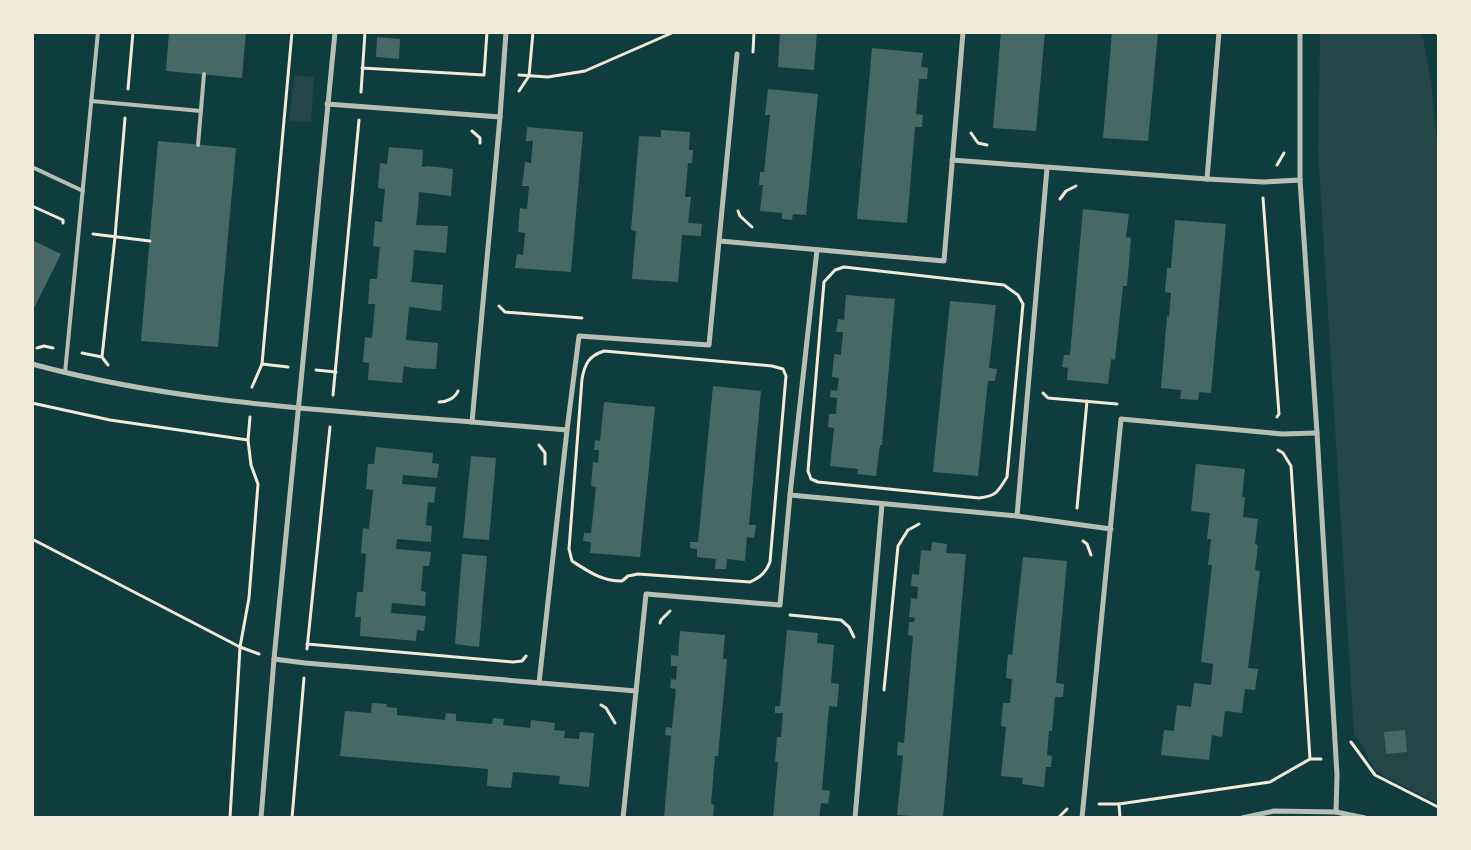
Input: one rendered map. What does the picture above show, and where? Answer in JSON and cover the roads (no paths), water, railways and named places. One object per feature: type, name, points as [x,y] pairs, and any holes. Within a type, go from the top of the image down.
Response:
[{"type":"street","points":[[261,818],[274,659],[335,32]]},
{"type":"street","points":[[472,422],[506,32]]},
{"type":"street","points":[[720,242],[944,261],[963,32]]},
{"type":"street","points":[[1207,178],[1219,32]]},
{"type":"street","points":[[1300,32],[1300,180],[1336,759],[1336,812]]},
{"type":"street","points":[[540,683],[579,336],[709,345],[737,54]]},
{"type":"street","points":[[327,104],[500,117]]},
{"type":"street","points":[[952,160],[1263,182],[1300,180]]},
{"type":"street","points":[[1017,516],[1047,168]]},
{"type":"street","points":[[623,818],[646,594],[780,605],[817,250]]},
{"type":"street","points":[[32,364],[98,381],[219,400],[567,430]]},
{"type":"street","points":[[1082,818],[1121,420],[1282,434],[1317,433]]},
{"type":"street","points":[[790,495],[1017,516],[1111,529]]},
{"type":"street","points":[[855,818],[882,504]]},
{"type":"street","points":[[274,659],[636,691]]},
{"type":"street","points":[[1242,818],[1274,811],[1336,812],[1365,818]]},
{"type":"lane","points":[[65,373],[98,32]]},
{"type":"lane","points":[[198,144],[204,74]]},
{"type":"lane","points":[[92,101],[201,111]]},
{"type":"lane","points":[[32,167],[83,191]]}]
